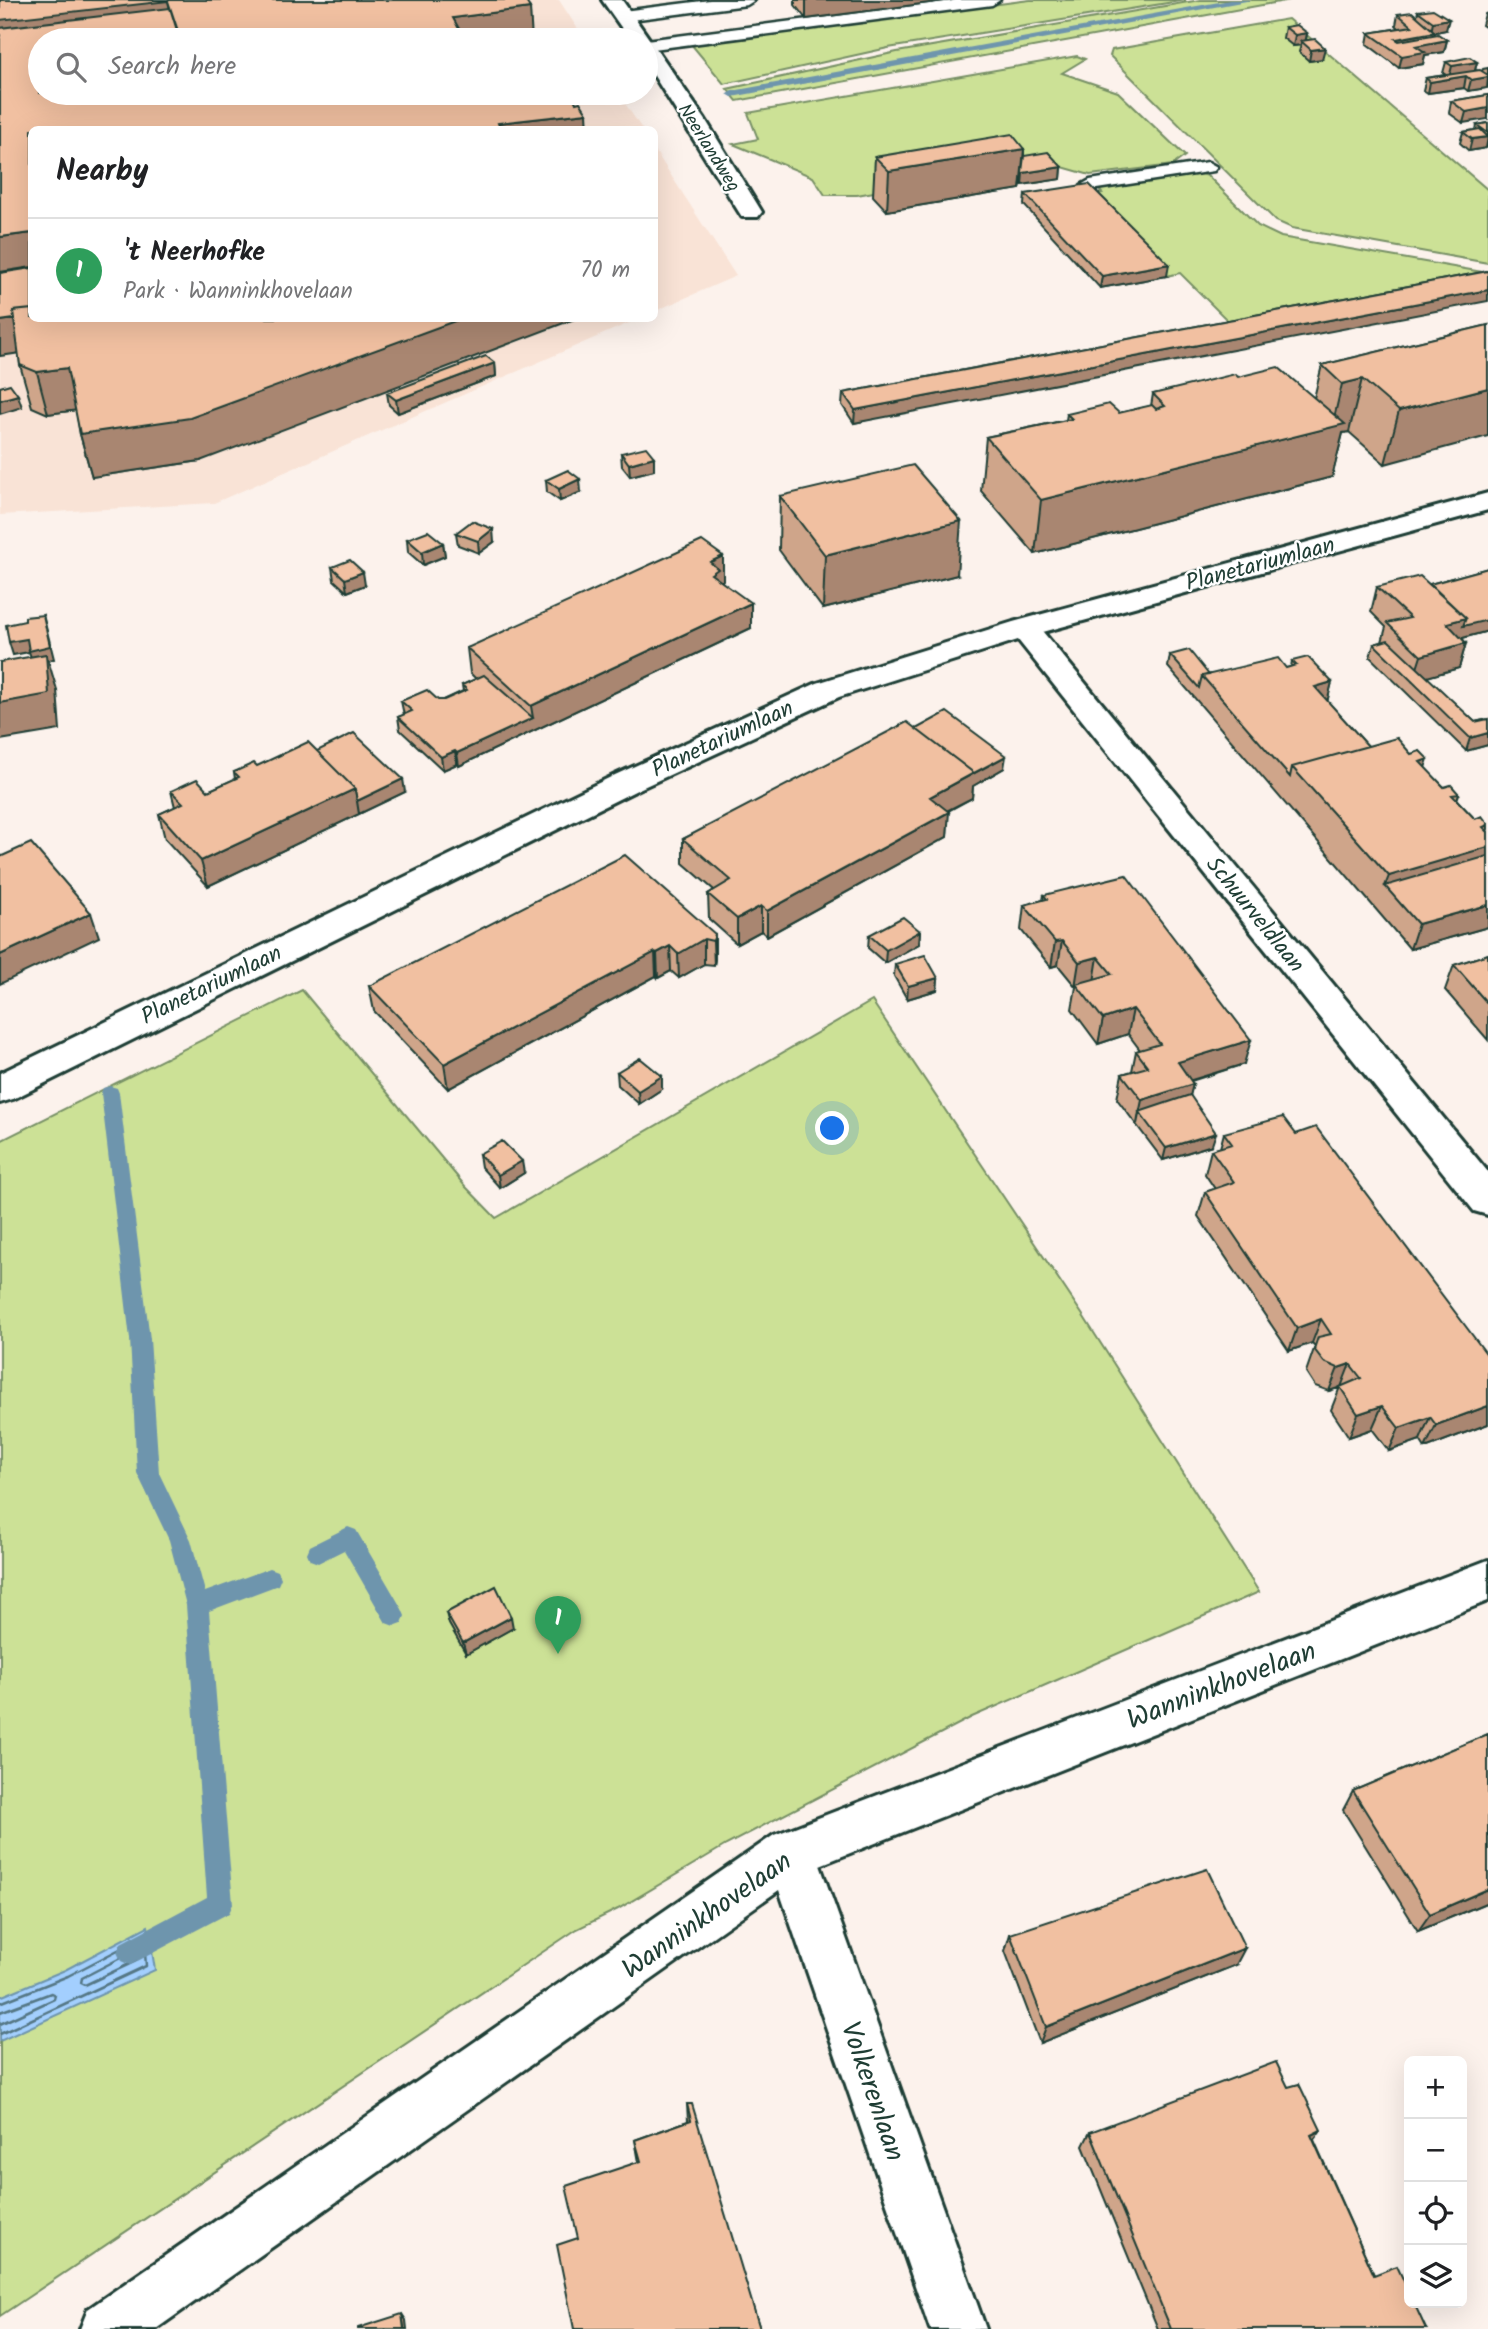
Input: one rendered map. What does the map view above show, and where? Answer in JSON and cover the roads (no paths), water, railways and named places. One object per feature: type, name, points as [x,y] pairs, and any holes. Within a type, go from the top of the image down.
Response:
[{"type":"street","points":[[617,8],[631,28]]},
{"type":"street","name":"Neerlandweg","points":[[658,65],[750,212]]},
{"type":"street","name":"Planetariumlaan","points":[[0,1089],[627,782],[828,690],[1024,628],[1488,501]]},
{"type":"street","name":"Schuurveldlaan","points":[[1024,628],[1488,1200]]},
{"type":"street","name":"Wanninkhovelaan","points":[[108,2329],[791,1852],[1488,1580]]},
{"type":"street","name":"Volkerenlaan","points":[[791,1852],[958,2329]]},
{"type":"lane","points":[[617,8],[747,0]]},
{"type":"lane","points":[[658,45],[992,0]]},
{"type":"lane","points":[[1090,185],[1208,167]]},
{"type":"water","points":[[148,1926],[155,1970],[0,2041],[0,1997],[65,1970]]},
{"type":"waterway","points":[[732,94],[1247,0]]},
{"type":"waterway","points":[[110,1093],[140,1339],[148,1473],[180,1540],[197,1605]]},
{"type":"waterway","points":[[318,1553],[348,1537],[394,1616]]},
{"type":"waterway","points":[[197,1605],[270,1578]]},
{"type":"waterway","points":[[130,1952],[220,1904],[197,1605]]},
{"type":"place","name":"'t Neerhofke","points":[[558,1654]]}]
